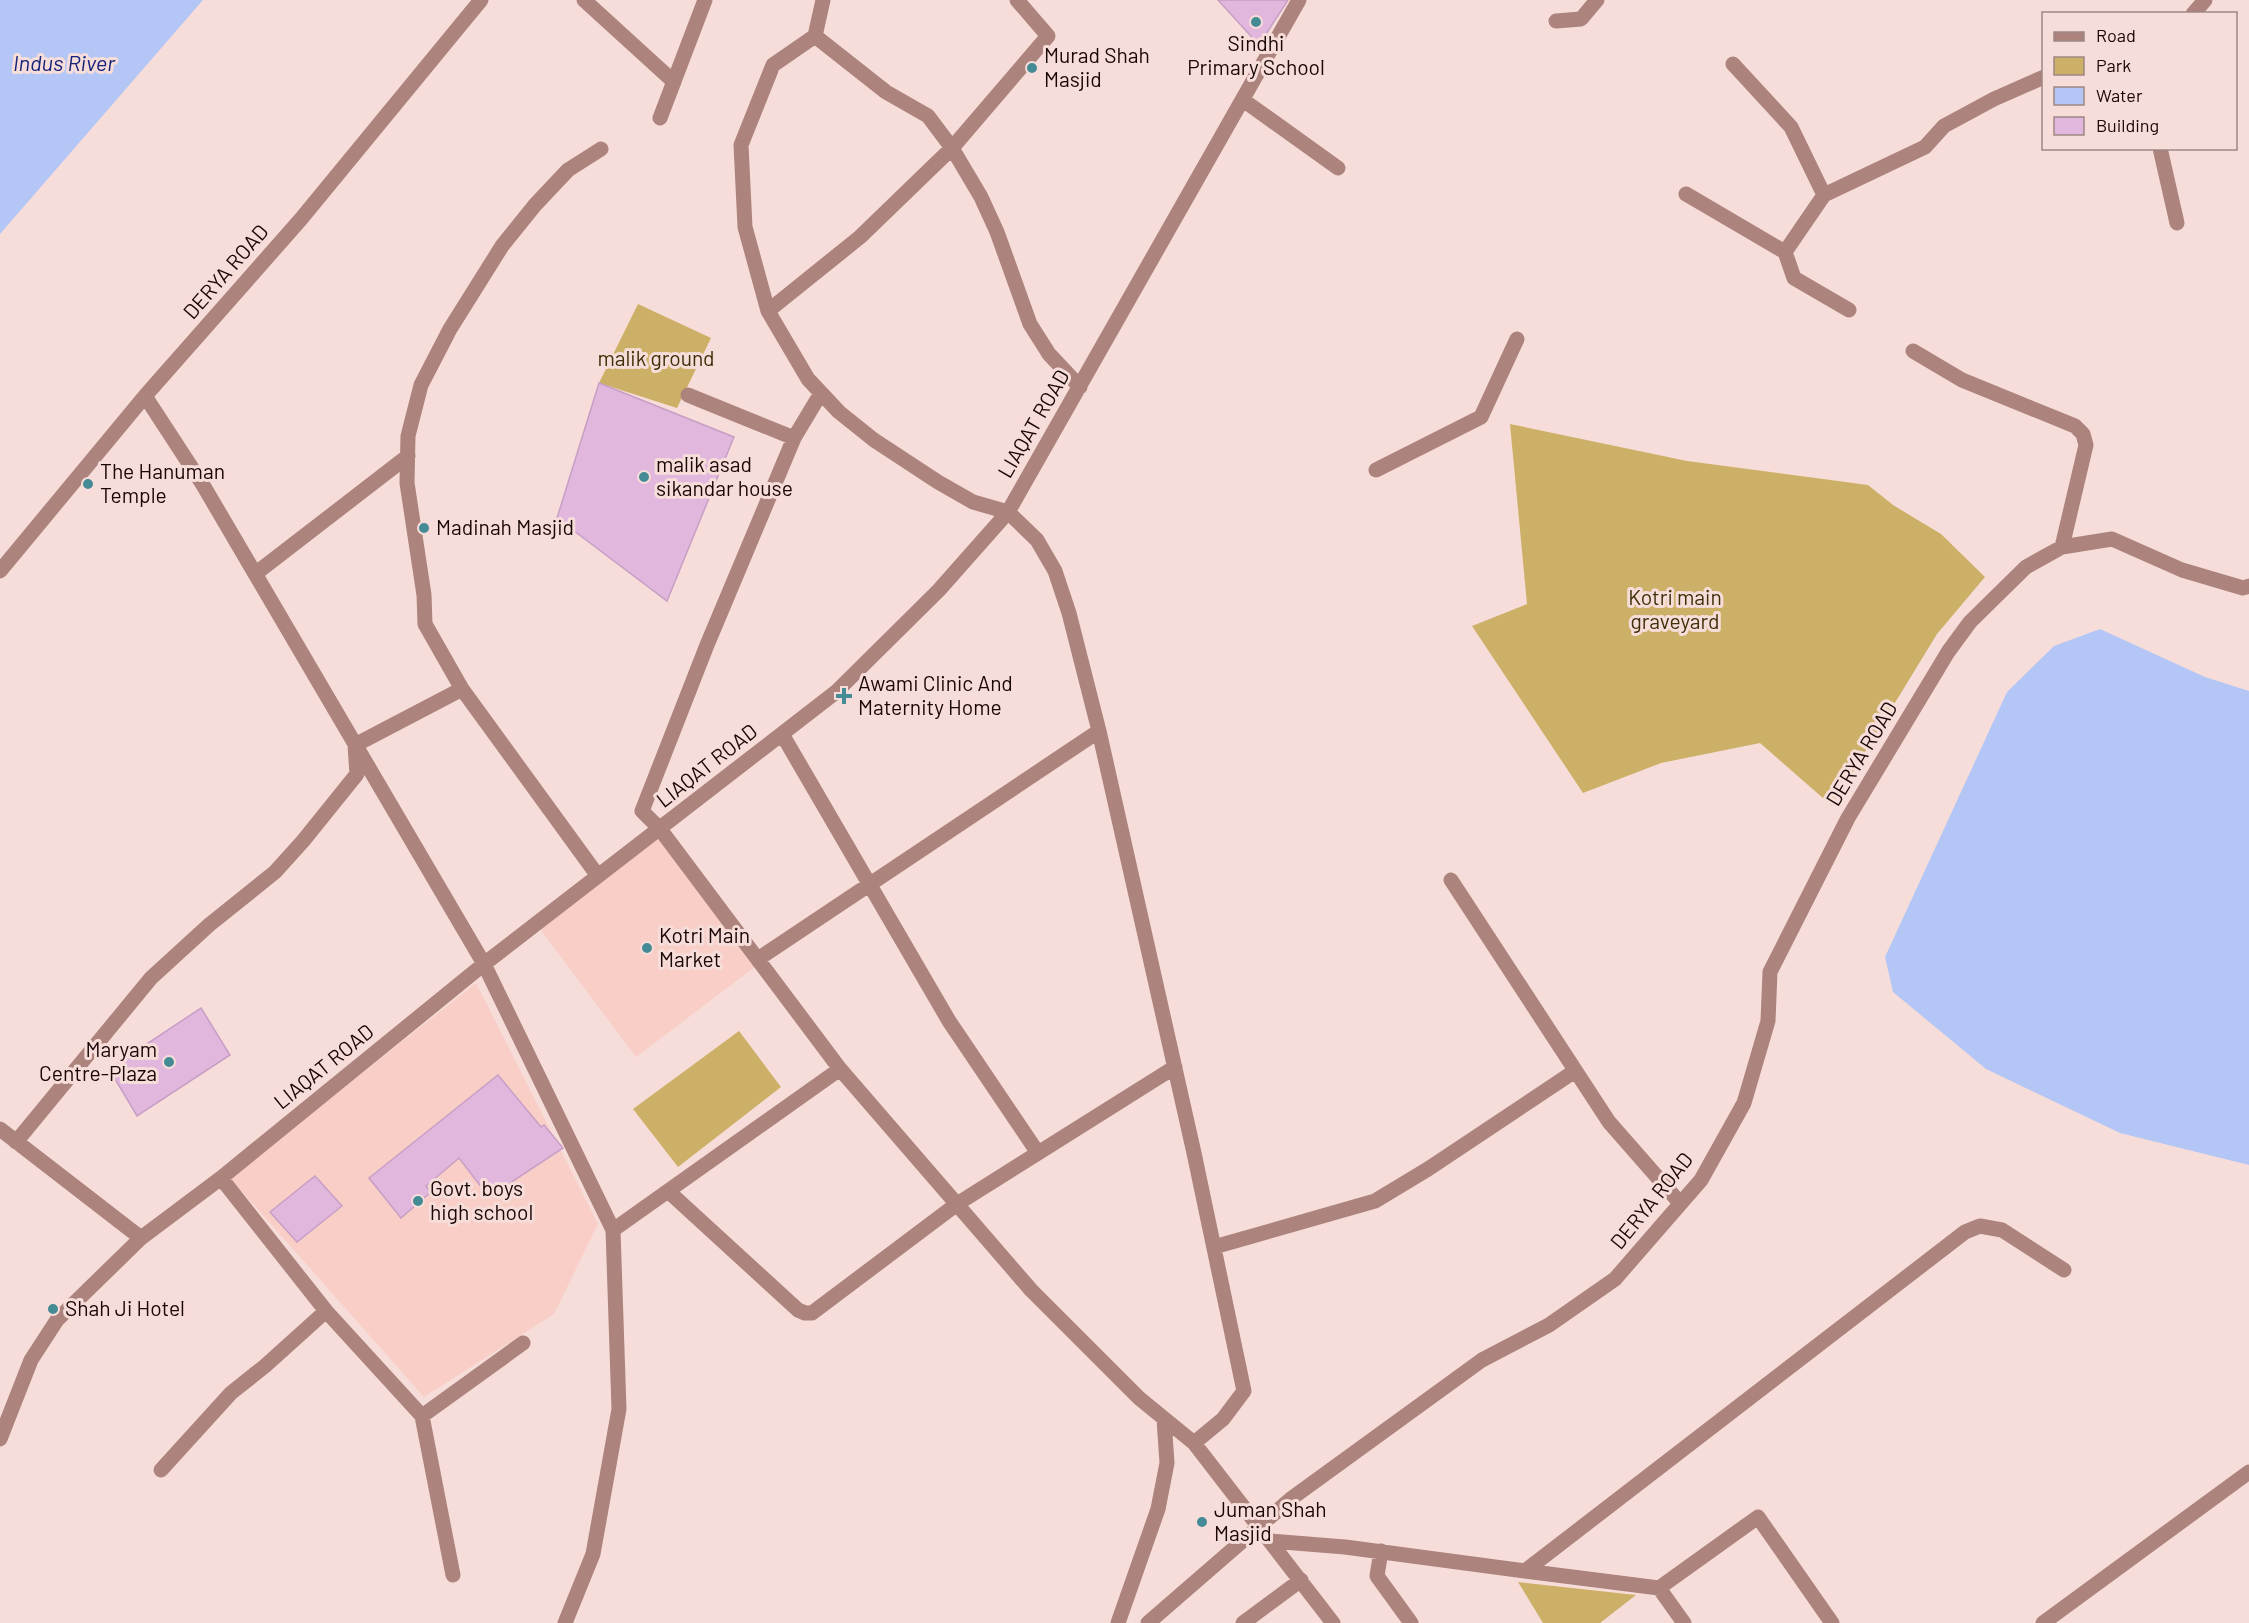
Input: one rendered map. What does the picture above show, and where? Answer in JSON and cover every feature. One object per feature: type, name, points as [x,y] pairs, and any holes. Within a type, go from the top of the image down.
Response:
[{"type":"street","name":"DERYA ROAD","points":[[0,571],[145,396],[301,219],[481,0]]},
{"type":"street","points":[[584,0],[674,82]]},
{"type":"street","points":[[660,118],[705,0]]},
{"type":"street","points":[[823,0],[815,36],[773,65],[741,145],[745,226],[768,311],[808,379],[839,412],[915,468],[973,502],[1008,512],[1037,540],[1055,571],[1070,613],[1099,731],[1175,1067],[1244,1391],[1222,1419],[1194,1443]]},
{"type":"street","points":[[768,311],[860,237],[952,148],[1048,36],[1017,0]]},
{"type":"street","name":"LIAQAT ROAD","points":[[0,1438],[30,1360],[57,1320],[141,1238],[221,1178],[484,964],[836,692],[939,591],[1008,512],[1299,0]]},
{"type":"street","points":[[1556,21],[1581,19],[1597,0]]},
{"type":"street","points":[[2195,12],[2205,0]]},
{"type":"street","points":[[815,36],[886,92],[928,116],[952,148],[981,197],[997,232],[1030,324],[1049,354],[1080,387]]},
{"type":"street","points":[[1733,64],[1791,127],[1824,195]]},
{"type":"street","points":[[1785,252],[1824,195],[1925,147],[1944,126],[1994,99],[2042,77]]},
{"type":"street","points":[[1243,100],[1338,168]]},
{"type":"street","points":[[598,876],[462,689],[425,624],[424,595],[407,483],[408,436],[421,385],[455,320],[502,246],[535,205],[568,170],[601,149]]},
{"type":"street","points":[[2155,152],[2177,223]]},
{"type":"street","points":[[1686,194],[1785,252],[1794,278],[1849,310]]},
{"type":"street","points":[[1376,470],[1480,417],[1517,339]]},
{"type":"street","points":[[1913,351],[1962,380],[2075,426],[2083,434],[2086,446],[2062,547]]},
{"type":"street","points":[[821,393],[794,438],[707,645],[642,812],[660,829],[840,1069],[1031,1290],[1139,1398],[1194,1443],[1333,1623]]},
{"type":"street","points":[[688,395],[794,438]]},
{"type":"street","points":[[145,396],[203,485],[484,964],[613,1230],[619,1409],[592,1554],[565,1623]]},
{"type":"street","points":[[255,574],[408,456]]},
{"type":"street","name":"DERYA ROAD","points":[[1148,1623],[1292,1498],[1482,1360],[1549,1324],[1615,1279],[1701,1180],[1744,1103],[1768,1021],[1770,972],[1848,818],[1948,652],[1970,622],[2026,567],[2062,547],[2112,540],[2182,570],[2242,588],[2249,586]]},
{"type":"street","points":[[355,745],[462,689]]},
{"type":"street","points":[[758,959],[1099,731]]},
{"type":"street","points":[[782,735],[949,1021],[1038,1153]]},
{"type":"street","points":[[16,1142],[151,978],[209,925],[275,872],[303,841],[357,774],[355,745]]},
{"type":"street","points":[[1451,880],[1609,1122],[1680,1203]]},
{"type":"street","points":[[668,1191],[798,1310],[812,1313],[957,1204],[1175,1067]]},
{"type":"street","points":[[613,1230],[840,1069]]},
{"type":"street","points":[[1214,1247],[1375,1201],[1428,1169],[1575,1071]]},
{"type":"street","points":[[0,1130],[141,1238]]},
{"type":"street","points":[[221,1178],[326,1311],[422,1416],[453,1575]]},
{"type":"street","points":[[1525,1571],[1965,1232],[1980,1226],[2002,1230],[2064,1270]]},
{"type":"street","points":[[161,1470],[231,1393],[326,1311]]},
{"type":"street","points":[[422,1416],[523,1343]]},
{"type":"street","points":[[1118,1623],[1158,1509],[1167,1463],[1164,1419]]},
{"type":"street","points":[[2043,1623],[2249,1472]]},
{"type":"street","points":[[1270,1541],[1380,1551],[1659,1588],[1758,1517],[1832,1623]]},
{"type":"street","points":[[1380,1551],[1377,1576],[1411,1623]]},
{"type":"street","points":[[1243,1623],[1301,1580]]},
{"type":"street","points":[[1659,1588],[1684,1623]]},
{"type":"shaded area","name":"Kotri Main Market","points":[[658,837],[755,967],[636,1057],[540,929]]},
{"type":"shaded area","name":"Govt. boys high school","points":[[476,983],[598,1224],[554,1314],[424,1397],[230,1178]]},
{"type":"green space","name":"malik ground","points":[[638,304],[711,338],[677,408],[599,383]]},
{"type":"green space","name":"Kotri main graveyard","points":[[1510,424],[1687,461],[1868,485],[1893,505],[1941,534],[1985,577],[1937,634],[1832,806],[1760,743],[1661,763],[1583,793],[1472,626],[1527,604]]},
{"type":"green space","points":[[739,1031],[781,1087],[678,1167],[633,1109]]},
{"type":"green space","points":[[1518,1582],[1636,1595],[1600,1623],[1543,1623]]},
{"type":"water","name":"Indus River","points":[[0,0],[203,0],[0,234]]},
{"type":"water","points":[[2100,629],[2205,677],[2249,691],[2249,1165],[2120,1133],[1986,1069],[1893,992],[1885,957],[2007,692],[2054,646]]},
{"type":"building","name":"Sindhi Primary School","points":[[1218,0],[1288,0],[1259,45]]},
{"type":"building","name":"malik asad sikandar house","points":[[599,383],[734,437],[667,601],[557,518]]},
{"type":"building","name":"Maryam Centre-Plaza","points":[[201,1008],[230,1055],[137,1116],[109,1069]]},
{"type":"building","points":[[498,1075],[541,1127],[544,1125],[563,1148],[489,1197],[459,1158],[426,1186],[431,1192],[401,1218],[369,1178]]},
{"type":"building","points":[[315,1176],[342,1206],[297,1242],[270,1212]]},
{"type":"place","name":"Sindhi Primary School","points":[[1256,22]]},
{"type":"place","name":"Murad Shah Masjid","points":[[1032,68]]},
{"type":"place","name":"malik asad sikandar house","points":[[644,477]]},
{"type":"place","name":"The Hanuman Temple","points":[[88,484]]},
{"type":"place","name":"Madinah Masjid","points":[[424,528]]},
{"type":"place","name":"Awami Clinic And Maternity Home","points":[[844,696]]},
{"type":"place","name":"Kotri Main Market","points":[[647,948]]},
{"type":"place","name":"Maryam Centre-Plaza","points":[[169,1062]]},
{"type":"place","name":"Govt. boys high school","points":[[418,1201]]},
{"type":"place","name":"Shah Ji Hotel","points":[[53,1309]]},
{"type":"place","name":"Juman Shah Masjid","points":[[1202,1522]]}]
